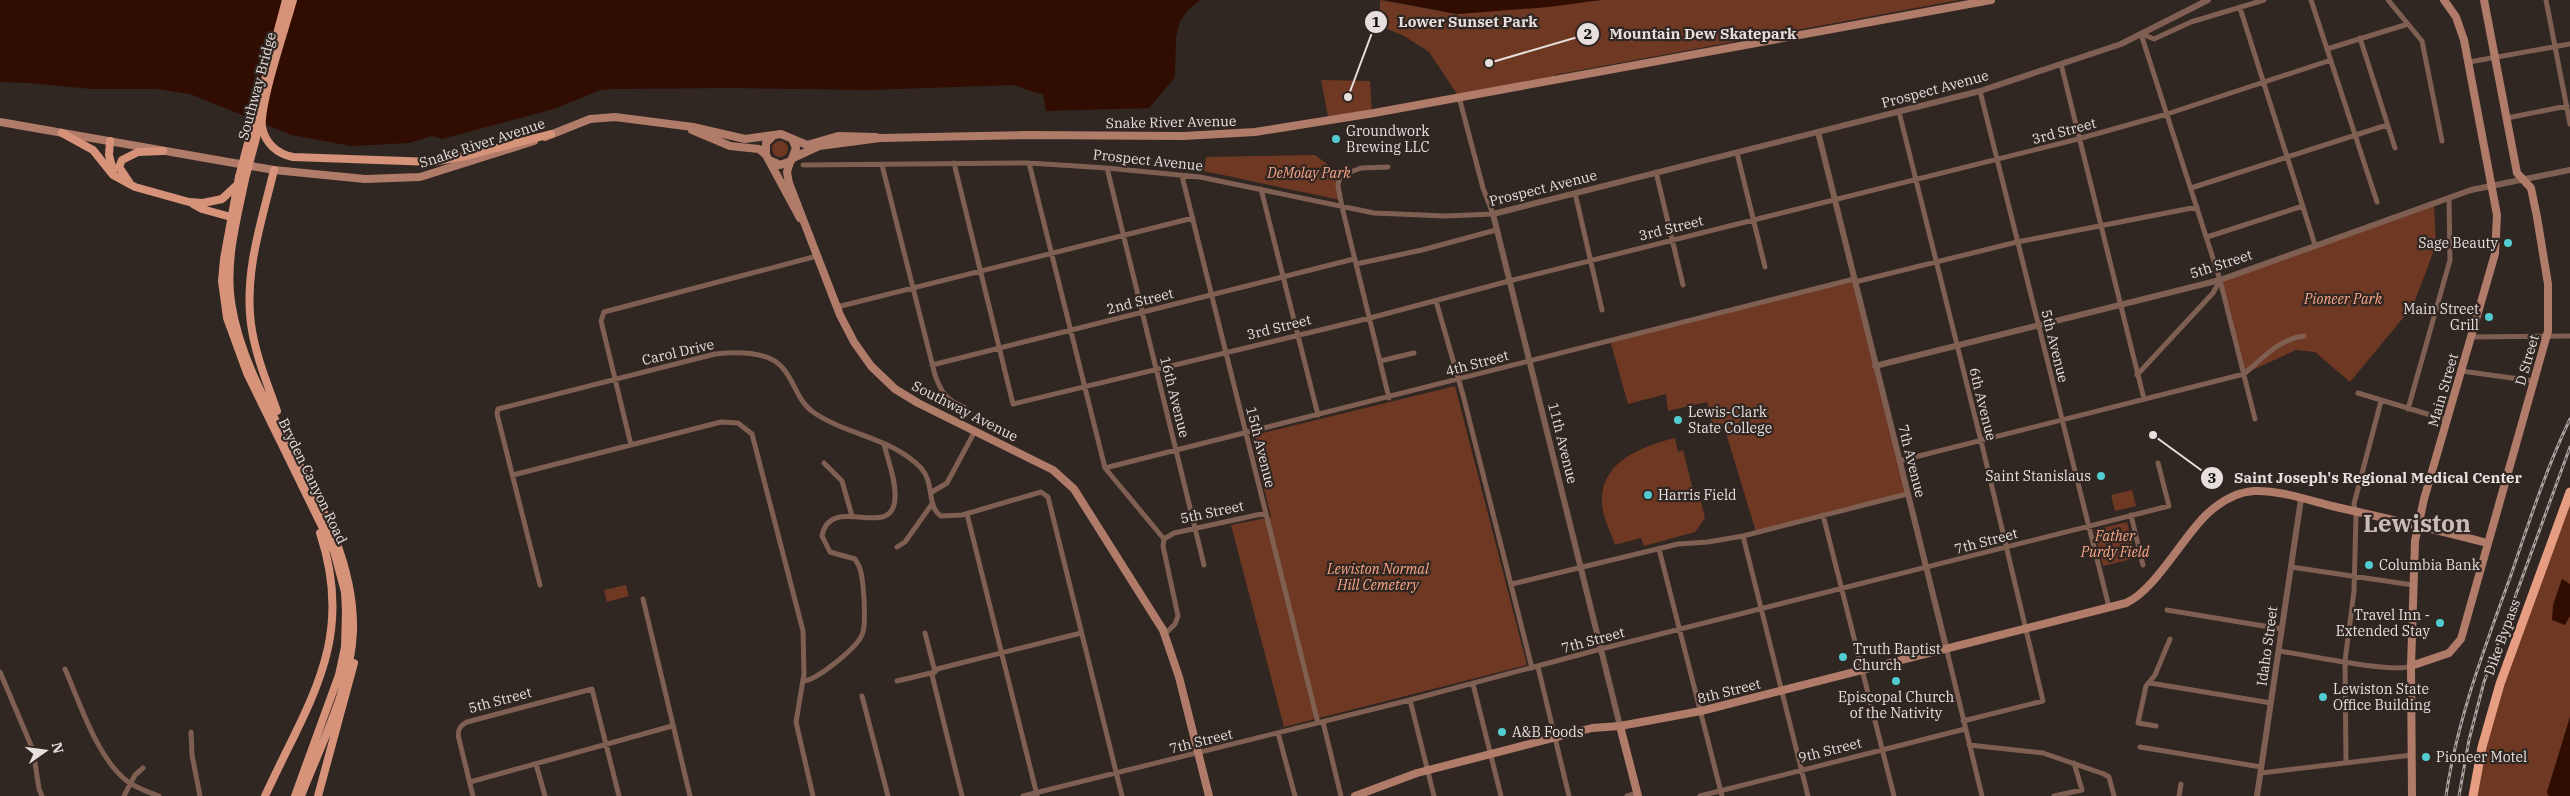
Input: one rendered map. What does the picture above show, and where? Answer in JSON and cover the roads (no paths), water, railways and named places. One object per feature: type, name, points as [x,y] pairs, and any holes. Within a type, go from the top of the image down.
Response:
[{"type":"highway","name":"Dike Bypass","points":[[2473,796],[2482,747],[2500,684],[2570,492]]},
{"type":"main road","name":"Southway Bridge","points":[[242,178],[286,0]]},
{"type":"main road","name":"Southway Bridge","points":[[242,178],[262,116],[293,0]]},
{"type":"main road","name":"Snake River Avenue","points":[[792,160],[819,146],[880,138],[1026,135],[1228,135],[1320,122],[1991,0]]},
{"type":"main road","name":"Main Street","points":[[2412,796],[2411,666],[2413,585],[2418,524],[2497,241],[2497,215],[2469,62],[2456,17],[2444,0]]},
{"type":"main road","name":"D Street","points":[[2411,666],[2449,653],[2461,639],[2547,336],[2548,282],[2532,193],[2531,188],[2517,173],[2484,0]]},
{"type":"main road","points":[[262,116],[264,133],[268,141],[284,154],[357,160],[433,162],[466,156],[551,134]]},
{"type":"main road","name":"Snake River Avenue","points":[[0,122],[274,170],[349,179],[410,178],[451,169],[590,119],[632,118],[745,139],[775,135]]},
{"type":"main road","name":"Snake River Avenue","points":[[674,125],[730,146],[760,148],[767,157]]},
{"type":"main road","points":[[62,133],[93,150],[118,178],[134,187],[189,202],[231,217],[238,211]]},
{"type":"main road","points":[[781,134],[792,139],[796,148],[792,160],[780,165],[767,157],[766,143],[775,135],[781,134]]},
{"type":"main road","name":"Snake River Avenue","points":[[792,139],[807,145],[838,136],[855,135],[880,138]]},
{"type":"main road","points":[[110,141],[111,166],[118,178]]},
{"type":"main road","points":[[134,187],[122,173],[120,162],[138,152],[163,151]]},
{"type":"main road","name":"Southway Avenue","points":[[767,157],[807,230]]},
{"type":"main road","name":"Southway Avenue","points":[[792,160],[788,176],[837,307],[854,342],[871,366],[886,381],[918,403],[1053,470],[1074,489],[1163,635],[1179,677],[1199,753]]},
{"type":"main road","points":[[274,170],[252,265],[249,304],[255,346],[289,443]]},
{"type":"main road","points":[[189,202],[203,203],[222,199],[242,178]]},
{"type":"main road","name":"Bryden Canyon Road","points":[[242,178],[238,211],[231,240],[229,270],[235,325],[250,365],[339,550],[350,590],[353,632],[345,677],[301,796]]},
{"type":"main road","name":"Bryden Canyon Road","points":[[242,178],[227,234],[222,281],[224,301],[232,335],[247,374],[334,552],[345,592],[347,632],[340,675],[295,796]]},
{"type":"main road","points":[[216,213],[224,223],[227,234]]},
{"type":"main road","name":"8th Street","points":[[1355,796],[1427,770],[1592,728],[1620,726],[1701,711],[1946,647],[2126,603],[2139,596],[2198,524],[2220,503],[2253,491],[2301,499]]},
{"type":"main road","points":[[2301,499],[2418,524],[2487,543]]},
{"type":"main road","points":[[264,796],[311,699],[331,641],[333,589],[330,566],[309,500]]},
{"type":"main road","points":[[318,796],[354,664],[357,631],[356,610],[350,590]]},
{"type":"main road","points":[[2411,678],[2425,661],[2416,655],[2412,633]]},
{"type":"main road","name":"11th Avenue","points":[[1620,726],[1638,795]]},
{"type":"main road","points":[[1199,753],[1210,796]]},
{"type":"street","points":[[2208,0],[2141,34],[2220,280],[2255,419]]},
{"type":"street","name":"Prospect Avenue","points":[[803,165],[1029,163],[1107,168],[1182,176],[1261,189],[1342,207],[1399,215],[1492,214],[1980,91],[2121,44],[2141,34],[2154,39],[2175,28],[2264,0]]},
{"type":"street","points":[[2311,0],[2377,202]]},
{"type":"street","points":[[2388,0],[2422,41],[2442,140]]},
{"type":"street","points":[[2546,0],[2570,124]]},
{"type":"street","points":[[2240,8],[2316,245]]},
{"type":"street","points":[[2327,49],[2408,24]]},
{"type":"street","points":[[2360,38],[2394,148]]},
{"type":"street","points":[[2469,62],[2570,44]]},
{"type":"street","name":"3rd Street","points":[[1000,347],[1013,404],[1370,318],[1753,219],[1915,181],[2078,139],[2168,114],[2331,60]]},
{"type":"street","points":[[2061,64],[2078,139],[2144,399]]},
{"type":"street","name":"5th Avenue","points":[[1980,91],[2109,607]]},
{"type":"street","name":"11th Avenue","points":[[1459,97],[1530,361],[1620,726]]},
{"type":"street","points":[[2507,118],[2568,108]]},
{"type":"street","name":"6th Avenue","points":[[1899,112],[1981,440],[2043,701],[1963,721]]},
{"type":"street","points":[[2191,188],[2387,125]]},
{"type":"street","name":"7th Avenue","points":[[1818,132],[1982,796]]},
{"type":"street","points":[[1737,153],[1765,267]]},
{"type":"street","points":[[954,163],[1000,347]]},
{"type":"street","points":[[1029,163],[1084,387],[1106,468],[1164,540],[1163,546],[1178,616],[1175,624],[1163,635]]},
{"type":"street","points":[[882,165],[932,365],[943,394],[964,407]]},
{"type":"street","points":[[1388,167],[1368,166],[1340,176],[1338,186],[1389,398]]},
{"type":"street","name":"16th Avenue","points":[[1107,168],[1204,565]]},
{"type":"street","name":"5th Street","points":[[1875,366],[2220,280],[2472,190],[2570,170]]},
{"type":"street","points":[[1656,172],[1683,286]]},
{"type":"street","name":"15th Avenue","points":[[1182,176],[1266,513],[1320,723],[1341,796]]},
{"type":"street","points":[[1261,189],[1318,415]]},
{"type":"street","points":[[1575,193],[1602,310]]},
{"type":"street","points":[[2408,409],[2450,260],[2449,198]]},
{"type":"street","points":[[2207,237],[2303,206]]},
{"type":"street","name":"4th Street","points":[[1106,468],[1936,261],[2017,242],[2197,208]]},
{"type":"street","points":[[837,307],[1193,218]]},
{"type":"street","name":"2nd Street","points":[[932,365],[1284,277],[1422,250],[1496,230]]},
{"type":"street","points":[[631,445],[601,315],[609,310],[817,256]]},
{"type":"street","points":[[2137,375],[2213,293],[2220,280]]},
{"type":"street","points":[[1436,301],[1457,381],[1463,395],[1569,796]]},
{"type":"street","points":[[1899,461],[2244,374],[2280,344],[2290,339],[2304,336]]},
{"type":"street","points":[[2472,336],[2570,336]]},
{"type":"street","name":"Carol Drive","points":[[513,475],[497,411],[500,408],[715,354],[749,353],[774,360],[784,368],[798,395],[812,411],[884,444],[906,456],[922,469],[929,479],[932,504]]},
{"type":"street","points":[[1380,361],[1414,353]]},
{"type":"street","points":[[2461,371],[2534,381]]},
{"type":"street","points":[[2358,393],[2447,420]]},
{"type":"street","points":[[2346,762],[2345,661],[2354,576],[2354,504],[2357,484],[2381,401]]},
{"type":"street","points":[[540,585],[513,475],[715,424],[734,421],[742,425],[754,437],[800,616],[804,646],[804,681],[796,727],[813,796]]},
{"type":"street","points":[[932,492],[947,483],[975,431]]},
{"type":"street","points":[[804,681],[822,672],[857,643],[863,633],[860,566],[855,559],[830,552],[822,539],[824,527],[831,519],[852,516],[876,519],[884,516],[893,506],[894,490],[884,444]]},
{"type":"street","points":[[824,463],[842,481],[852,516]]},
{"type":"street","name":"7th Street","points":[[1023,796],[1037,795],[1473,684],[1601,649],[1842,590],[2169,506],[2158,463]]},
{"type":"street","points":[[897,547],[905,542],[932,504],[941,516],[967,514],[1040,492],[1045,493],[1048,497],[1122,796]]},
{"type":"street","points":[[1512,584],[1582,569],[1659,549],[1743,536],[1907,494]]},
{"type":"street","name":"Idaho Street","points":[[2257,796],[2301,499]]},
{"type":"street","name":"5th Street","points":[[1164,540],[1174,533],[1266,513]]},
{"type":"street","points":[[967,514],[1037,795]]},
{"type":"street","points":[[1823,515],[1894,796]]},
{"type":"street","points":[[2131,515],[2143,565]]},
{"type":"street","points":[[1743,536],[1808,796]]},
{"type":"street","points":[[1659,549],[1721,794]]},
{"type":"street","points":[[2291,567],[2413,585]]},
{"type":"street","points":[[642,599],[690,796]]},
{"type":"street","points":[[2167,610],[2282,629]]},
{"type":"street","points":[[925,633],[934,672],[932,675],[962,796]]},
{"type":"street","points":[[897,681],[934,672],[937,669],[1081,633]]},
{"type":"street","points":[[2156,726],[2138,723],[2145,691],[2170,638]]},
{"type":"street","points":[[2279,651],[2402,668],[2411,666]]},
{"type":"street","points":[[65,669],[99,744],[119,774],[130,784],[159,796]]},
{"type":"street","points":[[0,672],[33,750],[39,789],[42,796]]},
{"type":"street","points":[[2150,683],[2271,703]]},
{"type":"street","points":[[1473,684],[1501,796]]},
{"type":"street","name":"5th Street","points":[[473,796],[458,735],[459,729],[464,724],[592,689],[606,744]]},
{"type":"street","points":[[862,696],[888,796]]},
{"type":"street","points":[[1410,700],[1434,796]]},
{"type":"street","points":[[470,782],[672,726]]},
{"type":"street","name":"9th Street","points":[[1700,796],[1721,794],[1802,770],[1965,729]]},
{"type":"street","points":[[191,732],[192,755],[200,796]]},
{"type":"street","points":[[1278,733],[1295,796]]},
{"type":"street","points":[[606,744],[619,796]]},
{"type":"street","points":[[1969,744],[2043,753],[2074,763],[2109,777],[2114,796]]},
{"type":"street","points":[[2140,747],[2261,770],[2412,755]]},
{"type":"street","points":[[2054,796],[2082,790],[2074,763]]},
{"type":"street","points":[[536,764],[545,796]]},
{"type":"street","points":[[124,796],[138,772],[144,768]]},
{"type":"street","points":[[2180,796],[2181,784]]},
{"type":"street","points":[[1627,796],[1638,795]]},
{"type":"railway","points":[[2446,796],[2457,739],[2482,656],[2538,496],[2570,419]]},
{"type":"railway","points":[[2459,796],[2469,740],[2484,682],[2570,447]]},
{"type":"place","name":"Mountain Dew Skatepark","points":[[1489,63]]},
{"type":"place","name":"Lower Sunset Park","points":[[1348,97]]},
{"type":"place","name":"Groundwork Brewing LLC","points":[[1336,139]]},
{"type":"place","name":"Sage Beauty","points":[[2508,243]]},
{"type":"place","name":"Main Street Grill","points":[[2489,317]]},
{"type":"place","name":"Lewis-Clark State College","points":[[1678,420]]},
{"type":"place","name":"Saint Joseph's Regional Medical Center","points":[[2153,435]]},
{"type":"place","name":"Saint Stanislaus","points":[[2101,476]]},
{"type":"place","name":"Harris Field","points":[[1648,495]]},
{"type":"place","name":"Columbia Bank","points":[[2369,565]]},
{"type":"place","name":"Travel Inn - Extended Stay","points":[[2440,623]]},
{"type":"place","name":"Truth Baptist Church","points":[[1843,657]]},
{"type":"place","name":"Episcopal Church of the Nativity","points":[[1896,681]]},
{"type":"place","name":"Lewiston State Office Building","points":[[2323,697]]},
{"type":"place","name":"A&B Foods","points":[[1502,732]]},
{"type":"place","name":"Pioneer Motel","points":[[2426,757]]},
{"type":"district","name":"Lewiston","points":[[2417,524]]},
{"type":"park label","name":"DeMolay Park","points":[[1309,173]]},
{"type":"park label","name":"Pioneer Park","points":[[2343,299]]},
{"type":"park label","name":"Father Purdy Field","points":[[2115,544]]},
{"type":"park label","name":"Lewiston Normal Hill Cemetery","points":[[1378,578]]}]
